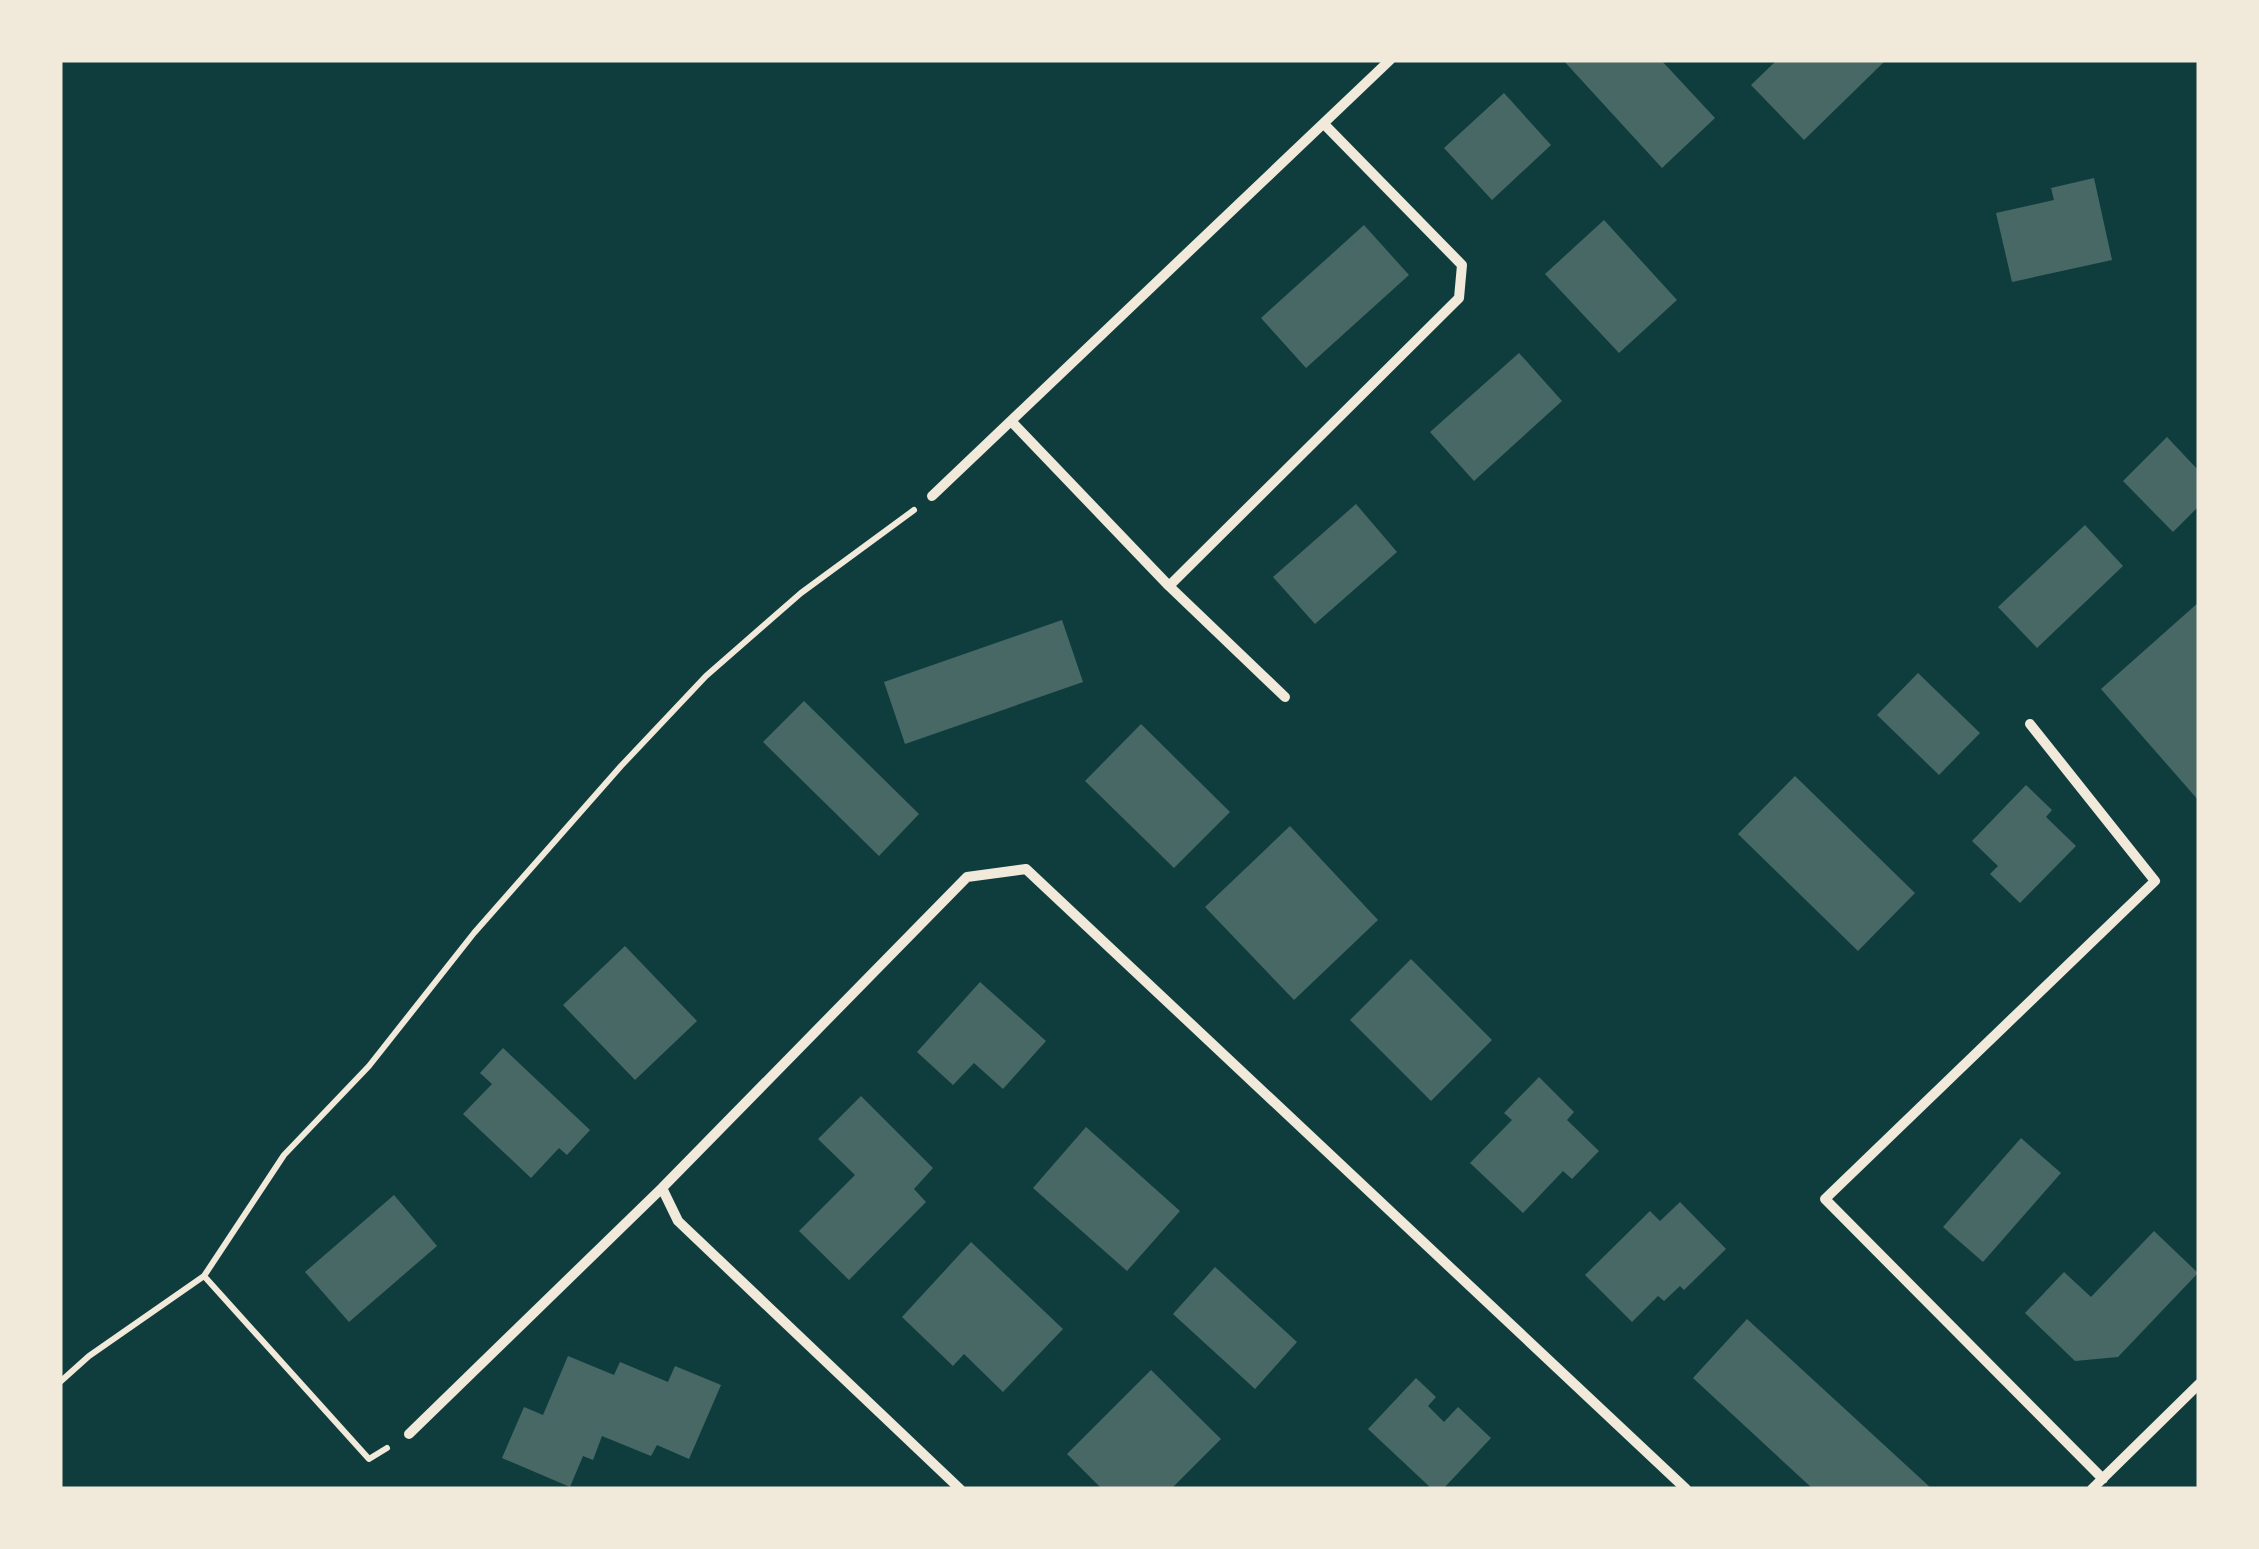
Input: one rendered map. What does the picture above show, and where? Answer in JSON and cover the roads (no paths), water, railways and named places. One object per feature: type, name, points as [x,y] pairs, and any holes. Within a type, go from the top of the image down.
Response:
[{"type":"street","points":[[932,496],[1390,60]]},
{"type":"street","points":[[1169,586],[1458,298],[1462,265],[1324,124]]},
{"type":"street","points":[[1011,421],[1169,586],[1285,697]]},
{"type":"street","points":[[2030,724],[2155,881],[1824,1199],[2102,1479]]},
{"type":"street","points":[[410,1434],[662,1188],[967,877],[1026,869],[1686,1489]]},
{"type":"street","points":[[662,1188],[678,1221],[960,1489]]},
{"type":"street","points":[[2092,1489],[2199,1384]]}]
